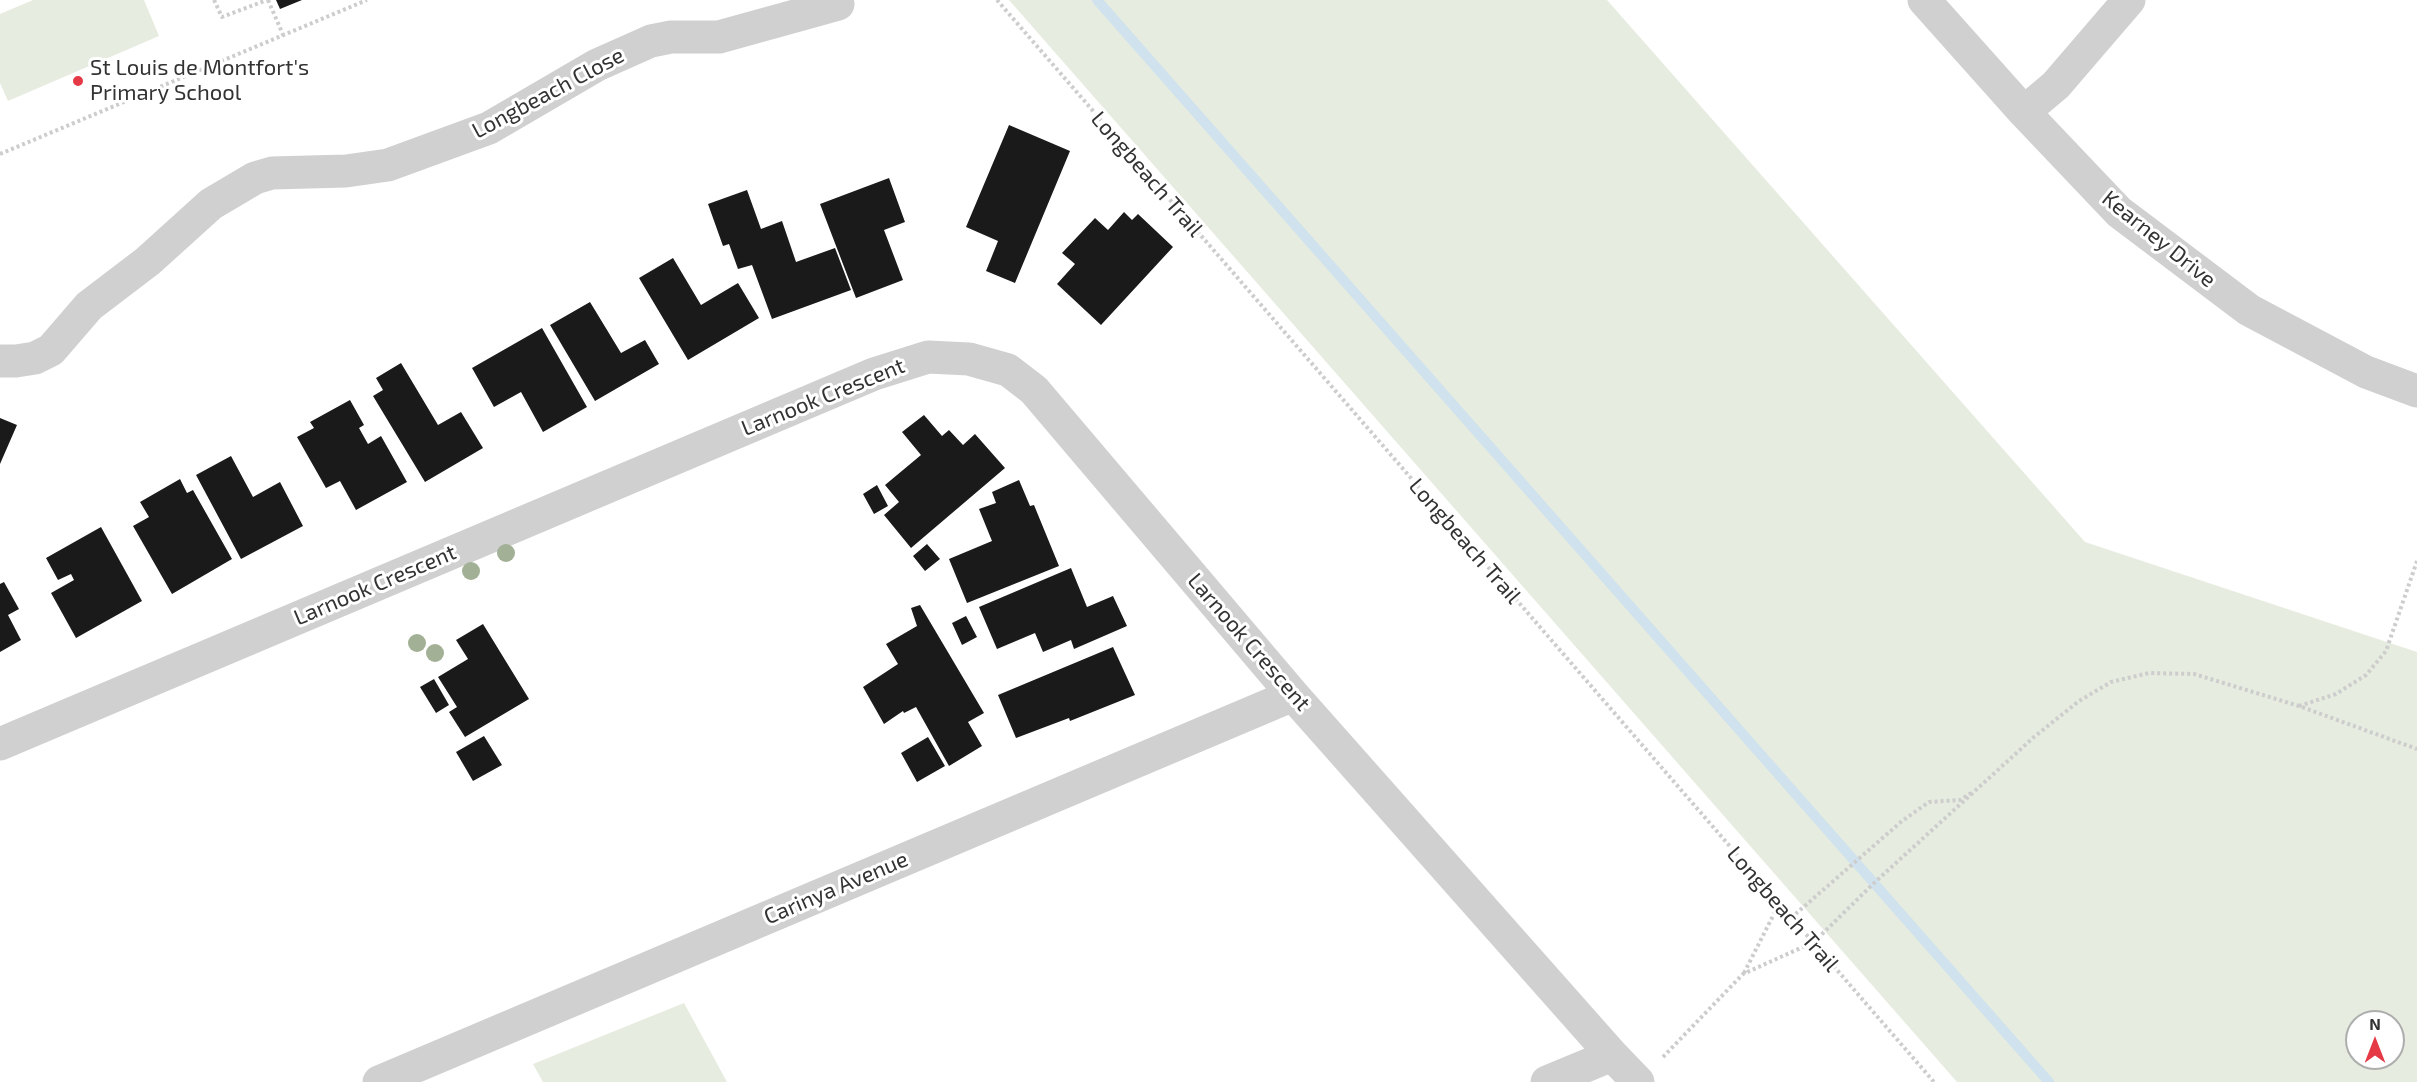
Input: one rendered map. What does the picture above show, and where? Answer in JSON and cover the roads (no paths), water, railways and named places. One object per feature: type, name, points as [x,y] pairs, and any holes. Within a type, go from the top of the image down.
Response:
[{"type":"street","name":"Kearney Drive","points":[[1924,0],[2024,112],[2119,212],[2249,310],[2366,372],[2417,391]]},
{"type":"street","points":[[2024,112],[2056,85],[2129,0]]},
{"type":"street","name":"Longbeach Close","points":[[0,360],[16,361],[34,358],[51,350],[89,306],[153,257],[211,204],[255,178],[272,173],[346,171],[388,165],[497,124],[597,65],[651,41],[671,37],[719,37],[838,4]]},
{"type":"street","name":"Larnook Crescent","points":[[0,744],[874,374],[928,357],[969,359],[1008,370],[1034,390],[1293,695],[1638,1082]]},
{"type":"street","name":"Carinya Avenue","points":[[379,1082],[1293,695]]},
{"type":"street","points":[[1547,1082],[1612,1055]]},
{"type":"waterway","points":[[1097,0],[2049,1082]]},
{"type":"place","name":"St Louis de Montfort's Primary School","points":[[78,81]]}]
